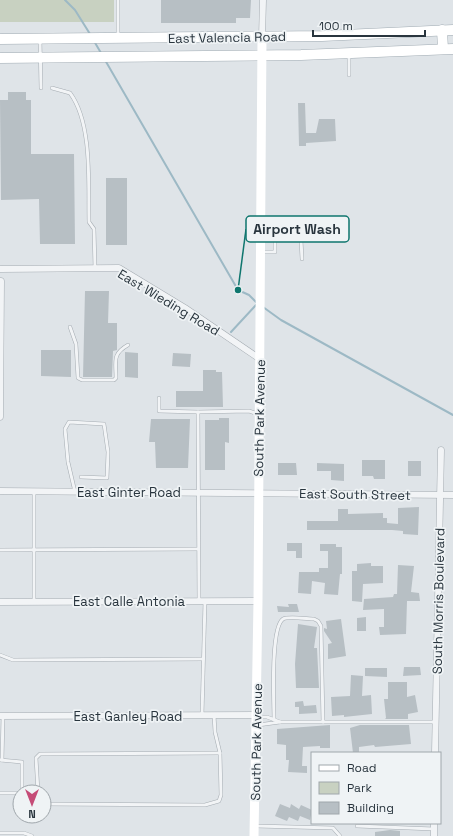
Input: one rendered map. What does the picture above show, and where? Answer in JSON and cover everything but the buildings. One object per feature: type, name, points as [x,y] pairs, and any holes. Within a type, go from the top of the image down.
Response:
[{"type":"main road","points":[[442,30],[448,49]]},
{"type":"main road","name":"East Valencia Road","points":[[0,39],[40,40],[262,37],[453,30]]},
{"type":"main road","name":"South Park Avenue","points":[[254,836],[258,601],[257,493],[260,359],[262,37]]},
{"type":"main road","name":"East Valencia Road","points":[[0,58],[261,56],[349,54],[448,49]]},
{"type":"street","name":"South Park Avenue","points":[[262,37],[263,0]]},
{"type":"street","name":"East Wieding Road","points":[[0,268],[119,268],[185,308],[260,359]]},
{"type":"street","points":[[0,417],[1,281]]},
{"type":"street","name":"South Morris Boulevard","points":[[435,752],[441,450]]},
{"type":"street","name":"East Ginter Road","points":[[0,491],[257,493]]},
{"type":"street","name":"East South Street","points":[[257,493],[453,495]]},
{"type":"street","name":"East Calle Antonia","points":[[0,602],[258,601]]},
{"type":"street","name":"East Ganley Road","points":[[2,716],[214,715],[256,719]]},
{"type":"street","points":[[434,826],[434,836]]},
{"type":"lane","points":[[116,39],[118,0]]},
{"type":"lane","points":[[40,40],[41,88]]},
{"type":"lane","points":[[349,54],[349,75]]},
{"type":"lane","points":[[52,88],[70,93],[80,110],[85,127],[89,222],[94,229],[95,268]]},
{"type":"lane","points":[[260,239],[302,240],[302,259]]},
{"type":"lane","points":[[260,252],[275,252],[275,239]]},
{"type":"lane","points":[[70,327],[76,344],[78,378],[82,380],[114,380],[116,378],[116,355],[120,349],[128,345]]},
{"type":"lane","points":[[159,398],[159,411],[249,411],[259,414]]},
{"type":"lane","points":[[198,412],[198,549],[202,601],[202,715]]},
{"type":"lane","points":[[76,492],[68,462],[65,429],[69,422],[104,424],[108,452],[107,478],[80,477]]},
{"type":"lane","points":[[34,491],[34,601]]},
{"type":"lane","points":[[0,550],[34,548],[198,549]]},
{"type":"lane","points":[[274,720],[274,642],[280,624],[287,618],[314,619],[318,621],[321,626],[323,722]]},
{"type":"lane","points":[[0,655],[13,660],[203,659]]},
{"type":"lane","points":[[52,804],[205,805],[219,802],[221,795],[220,753],[215,732],[214,715]]},
{"type":"lane","points":[[2,716],[1,760],[22,762],[21,784]]},
{"type":"lane","points":[[256,719],[267,717],[280,722]]},
{"type":"lane","points":[[256,719],[280,722],[436,722]]},
{"type":"lane","points":[[38,784],[36,758],[40,754],[220,753]]},
{"type":"lane","points":[[0,793],[12,793]]},
{"type":"lane","points":[[254,826],[334,828],[340,836]]},
{"type":"lane","points":[[357,826],[434,826]]},
{"type":"lane","points":[[0,833],[24,833],[32,836]]},
{"type":"green space","points":[[0,0],[114,0],[114,22],[0,22]]},
{"type":"waterway","points":[[65,0],[75,10],[90,34]]},
{"type":"waterway","points":[[94,41],[101,53]]},
{"type":"waterway","points":[[105,60],[238,290],[249,295],[256,302]]},
{"type":"waterway","points":[[231,332],[256,305]]},
{"type":"waterway","points":[[263,307],[281,320],[453,415]]},
{"type":"place","name":"Airport Wash","points":[[238,290]]}]
